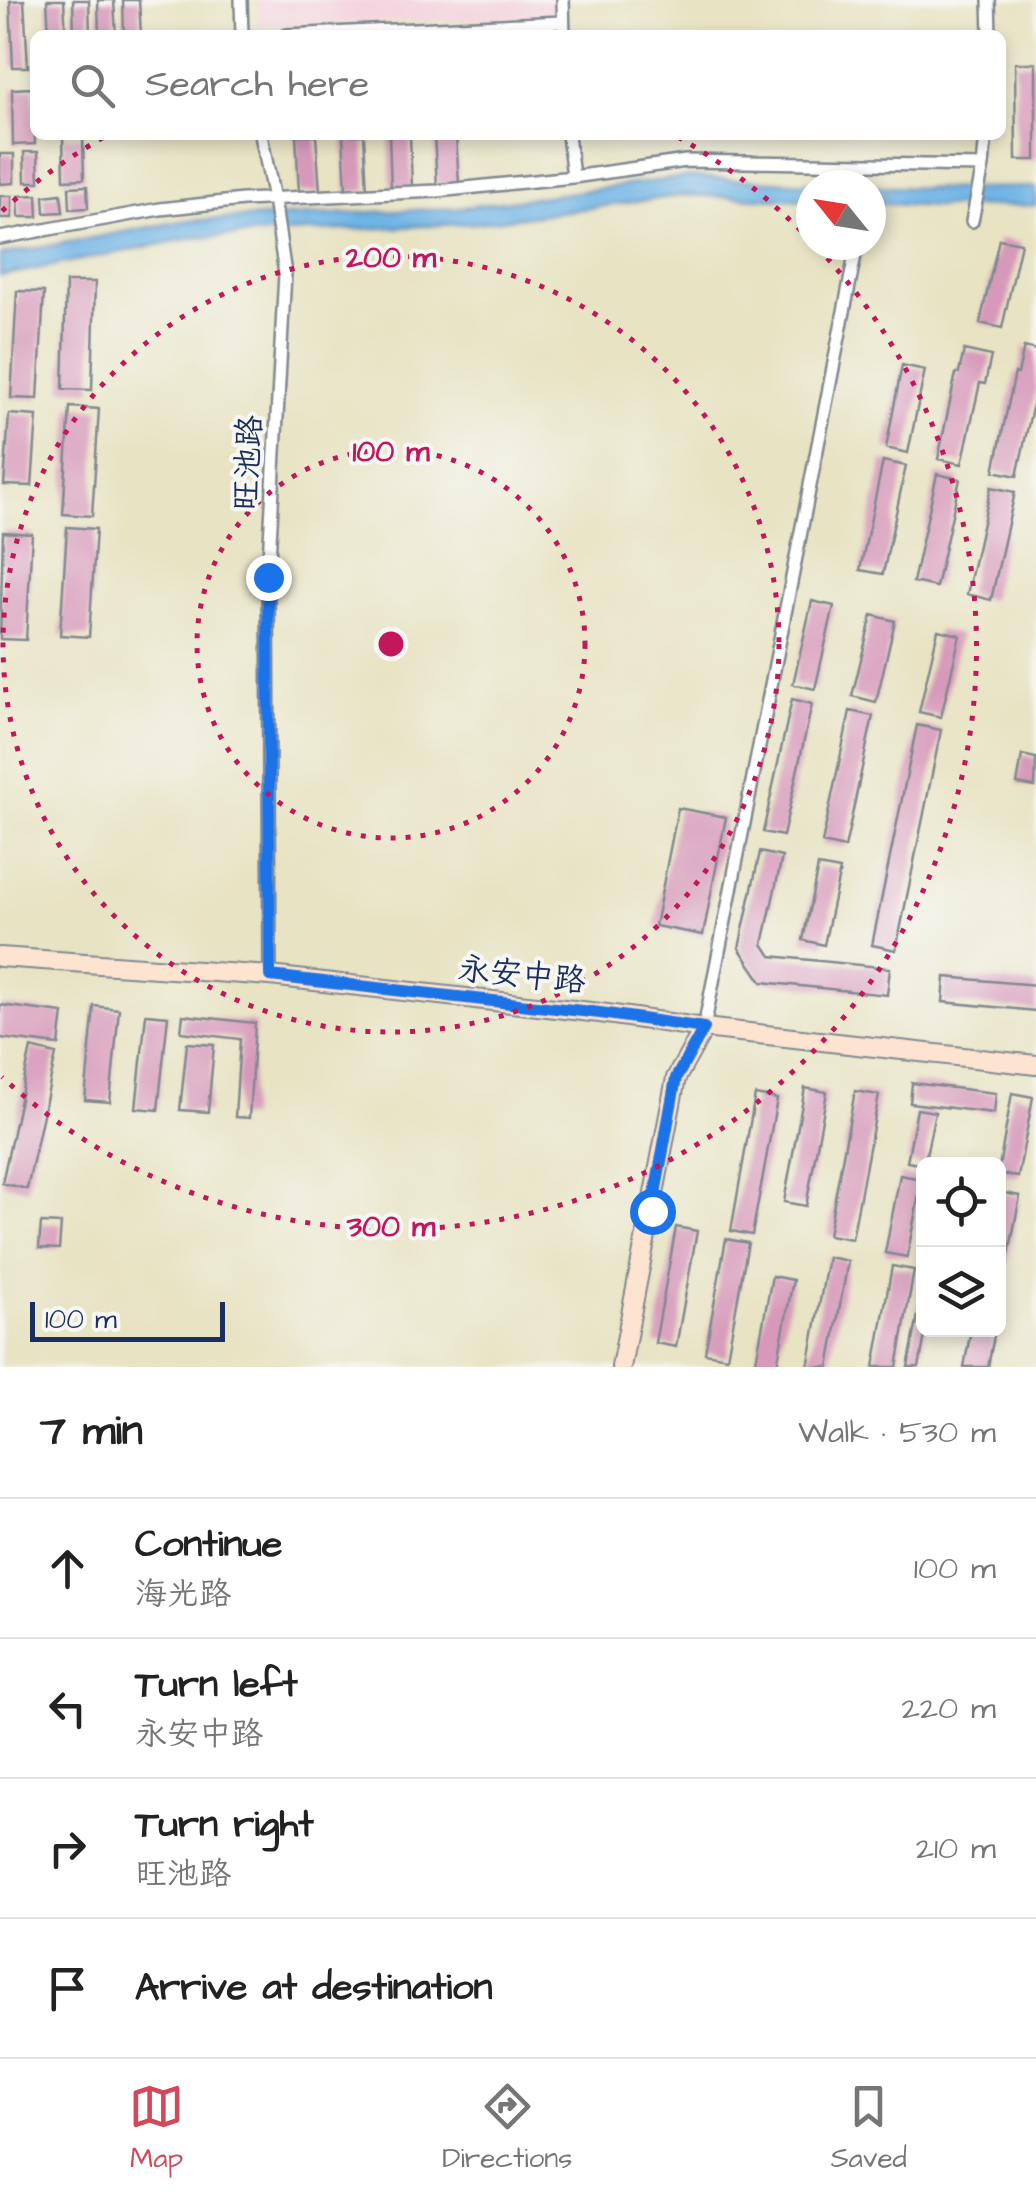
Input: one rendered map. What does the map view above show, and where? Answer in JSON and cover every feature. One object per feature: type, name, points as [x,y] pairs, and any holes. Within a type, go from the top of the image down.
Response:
[{"type":"street","points":[[242,0],[242,30]]},
{"type":"street","points":[[485,30],[564,28],[563,0]]},
{"type":"street","points":[[989,0],[990,30]]},
{"type":"street","name":"旺池路","points":[[262,140],[285,274],[268,577],[270,976]]},
{"type":"street","points":[[569,140],[573,177]]},
{"type":"street","points":[[973,218],[985,140]]},
{"type":"street","points":[[0,238],[160,209],[274,198],[436,191],[686,161],[982,170]]},
{"type":"street","points":[[621,1367],[676,1078],[704,1028],[855,260]]},
{"type":"street","name":"永安中路","points":[[0,958],[270,976],[1036,1065]]},
{"type":"shaded area","points":[[258,0],[558,0],[559,17],[259,26]]},
{"type":"water","points":[[686,177],[796,182],[796,199],[685,195],[477,223],[191,238],[0,276],[0,255],[183,221],[457,208]]},
{"type":"water","points":[[886,187],[1036,187],[1036,205],[886,204]]},
{"type":"building","points":[[24,0],[28,67],[13,67],[10,1]]},
{"type":"building","points":[[47,0],[64,0],[66,30],[49,30]]},
{"type":"building","points":[[73,0],[89,0],[90,30],[74,30]]},
{"type":"building","points":[[98,0],[114,0],[116,30],[99,30]]},
{"type":"building","points":[[123,0],[139,0],[141,30],[124,30]]},
{"type":"building","points":[[1015,63],[1036,63],[1036,160],[1016,160]]},
{"type":"building","points":[[30,88],[30,140],[35,140],[35,144],[13,145],[12,89]]},
{"type":"building","points":[[63,140],[83,140],[84,179],[64,180]]},
{"type":"building","points":[[296,140],[316,140],[320,192],[299,193]]},
{"type":"building","points":[[343,140],[364,140],[367,191],[346,192]]},
{"type":"building","points":[[389,140],[410,140],[412,188],[391,189]]},
{"type":"building","points":[[434,140],[456,140],[459,185],[437,186]]},
{"type":"building","points":[[24,152],[38,152],[39,182],[25,182]]},
{"type":"building","points":[[0,154],[14,154],[14,183],[0,184]]},
{"type":"building","points":[[87,186],[88,208],[70,209],[69,187]]},
{"type":"building","points":[[61,194],[63,212],[45,213],[44,196]]},
{"type":"building","points":[[37,195],[38,217],[19,217],[18,196]]},
{"type":"building","points":[[0,196],[12,196],[12,218],[0,218]]},
{"type":"building","points":[[999,239],[1021,243],[1002,328],[980,323]]},
{"type":"building","points":[[66,282],[95,282],[92,390],[63,389]]},
{"type":"building","points":[[17,291],[44,292],[38,399],[11,398]]},
{"type":"building","points":[[1024,347],[1036,350],[1036,390],[1017,476],[994,471]]},
{"type":"building","points":[[964,350],[991,356],[985,384],[980,383],[962,464],[938,459]]},
{"type":"building","points":[[902,365],[925,370],[908,453],[886,448]]},
{"type":"building","points":[[70,407],[99,409],[92,516],[63,514]]},
{"type":"building","points":[[9,414],[37,416],[32,486],[4,485]]},
{"type":"building","points":[[883,461],[906,466],[883,574],[860,570]]},
{"type":"building","points":[[937,474],[960,479],[936,587],[913,582]]},
{"type":"building","points":[[991,487],[1015,492],[991,600],[967,594]]},
{"type":"building","points":[[67,527],[96,529],[89,637],[60,635]]},
{"type":"building","points":[[3,532],[32,534],[26,640],[0,639]]},
{"type":"building","points":[[812,601],[834,606],[815,689],[793,684]]},
{"type":"building","points":[[872,615],[895,621],[876,702],[852,696]]},
{"type":"building","points":[[938,630],[960,635],[941,717],[919,712]]},
{"type":"building","points":[[792,699],[812,704],[783,836],[763,832]]},
{"type":"building","points":[[850,711],[873,716],[845,848],[822,843]]},
{"type":"building","points":[[917,725],[941,730],[896,950],[872,945]]},
{"type":"building","points":[[1022,755],[1036,758],[1035,787],[1017,784]]},
{"type":"building","points":[[678,808],[726,817],[703,935],[655,926]]},
{"type":"building","points":[[760,852],[782,857],[763,944],[771,956],[890,968],[887,995],[762,982],[739,948]]},
{"type":"building","points":[[818,866],[840,870],[824,945],[803,940]]},
{"type":"building","points":[[945,977],[1036,985],[1036,1011],[943,1002]]},
{"type":"building","points":[[0,1005],[63,1013],[59,1045],[0,1038]]},
{"type":"building","points":[[94,1006],[119,1009],[110,1102],[85,1100]]},
{"type":"building","points":[[146,1014],[168,1016],[158,1110],[136,1108]]},
{"type":"building","points":[[183,1015],[255,1023],[249,1118],[235,1117],[240,1039],[181,1032]]},
{"type":"building","points":[[187,1043],[214,1045],[208,1112],[180,1110]]},
{"type":"building","points":[[31,1048],[56,1054],[27,1189],[2,1183]]},
{"type":"building","points":[[912,1083],[996,1093],[994,1113],[910,1103]]},
{"type":"building","points":[[805,1088],[827,1092],[806,1206],[784,1202]]},
{"type":"building","points":[[855,1091],[879,1095],[852,1239],[828,1235]]},
{"type":"building","points":[[1012,1093],[1033,1097],[1018,1177],[1006,1175],[1006,1157],[1001,1157]]},
{"type":"building","points":[[755,1095],[777,1099],[752,1235],[731,1231]]},
{"type":"building","points":[[917,1109],[935,1112],[926,1157],[916,1157],[916,1164],[907,1162]]},
{"type":"building","points":[[900,1175],[916,1178],[916,1210],[907,1257],[885,1253]]},
{"type":"building","points":[[1006,1193],[1020,1196],[1006,1270]]},
{"type":"building","points":[[41,1223],[61,1224],[59,1249],[39,1248]]},
{"type":"building","points":[[676,1227],[697,1231],[676,1347],[655,1343]]},
{"type":"building","points":[[726,1239],[748,1243],[727,1357],[705,1353]]},
{"type":"building","points":[[828,1257],[848,1261],[829,1367],[808,1367]]},
{"type":"building","points":[[892,1266],[914,1270],[897,1367],[874,1367]]},
{"type":"building","points":[[772,1276],[793,1280],[777,1365],[756,1361]]},
{"type":"building","points":[[916,1326],[916,1337],[925,1337],[919,1367],[908,1367]]},
{"type":"building","points":[[970,1337],[994,1337],[988,1367],[964,1367]]},
{"type":"route","points":[[268,577],[270,976],[704,1028],[676,1078],[652,1211]]}]
